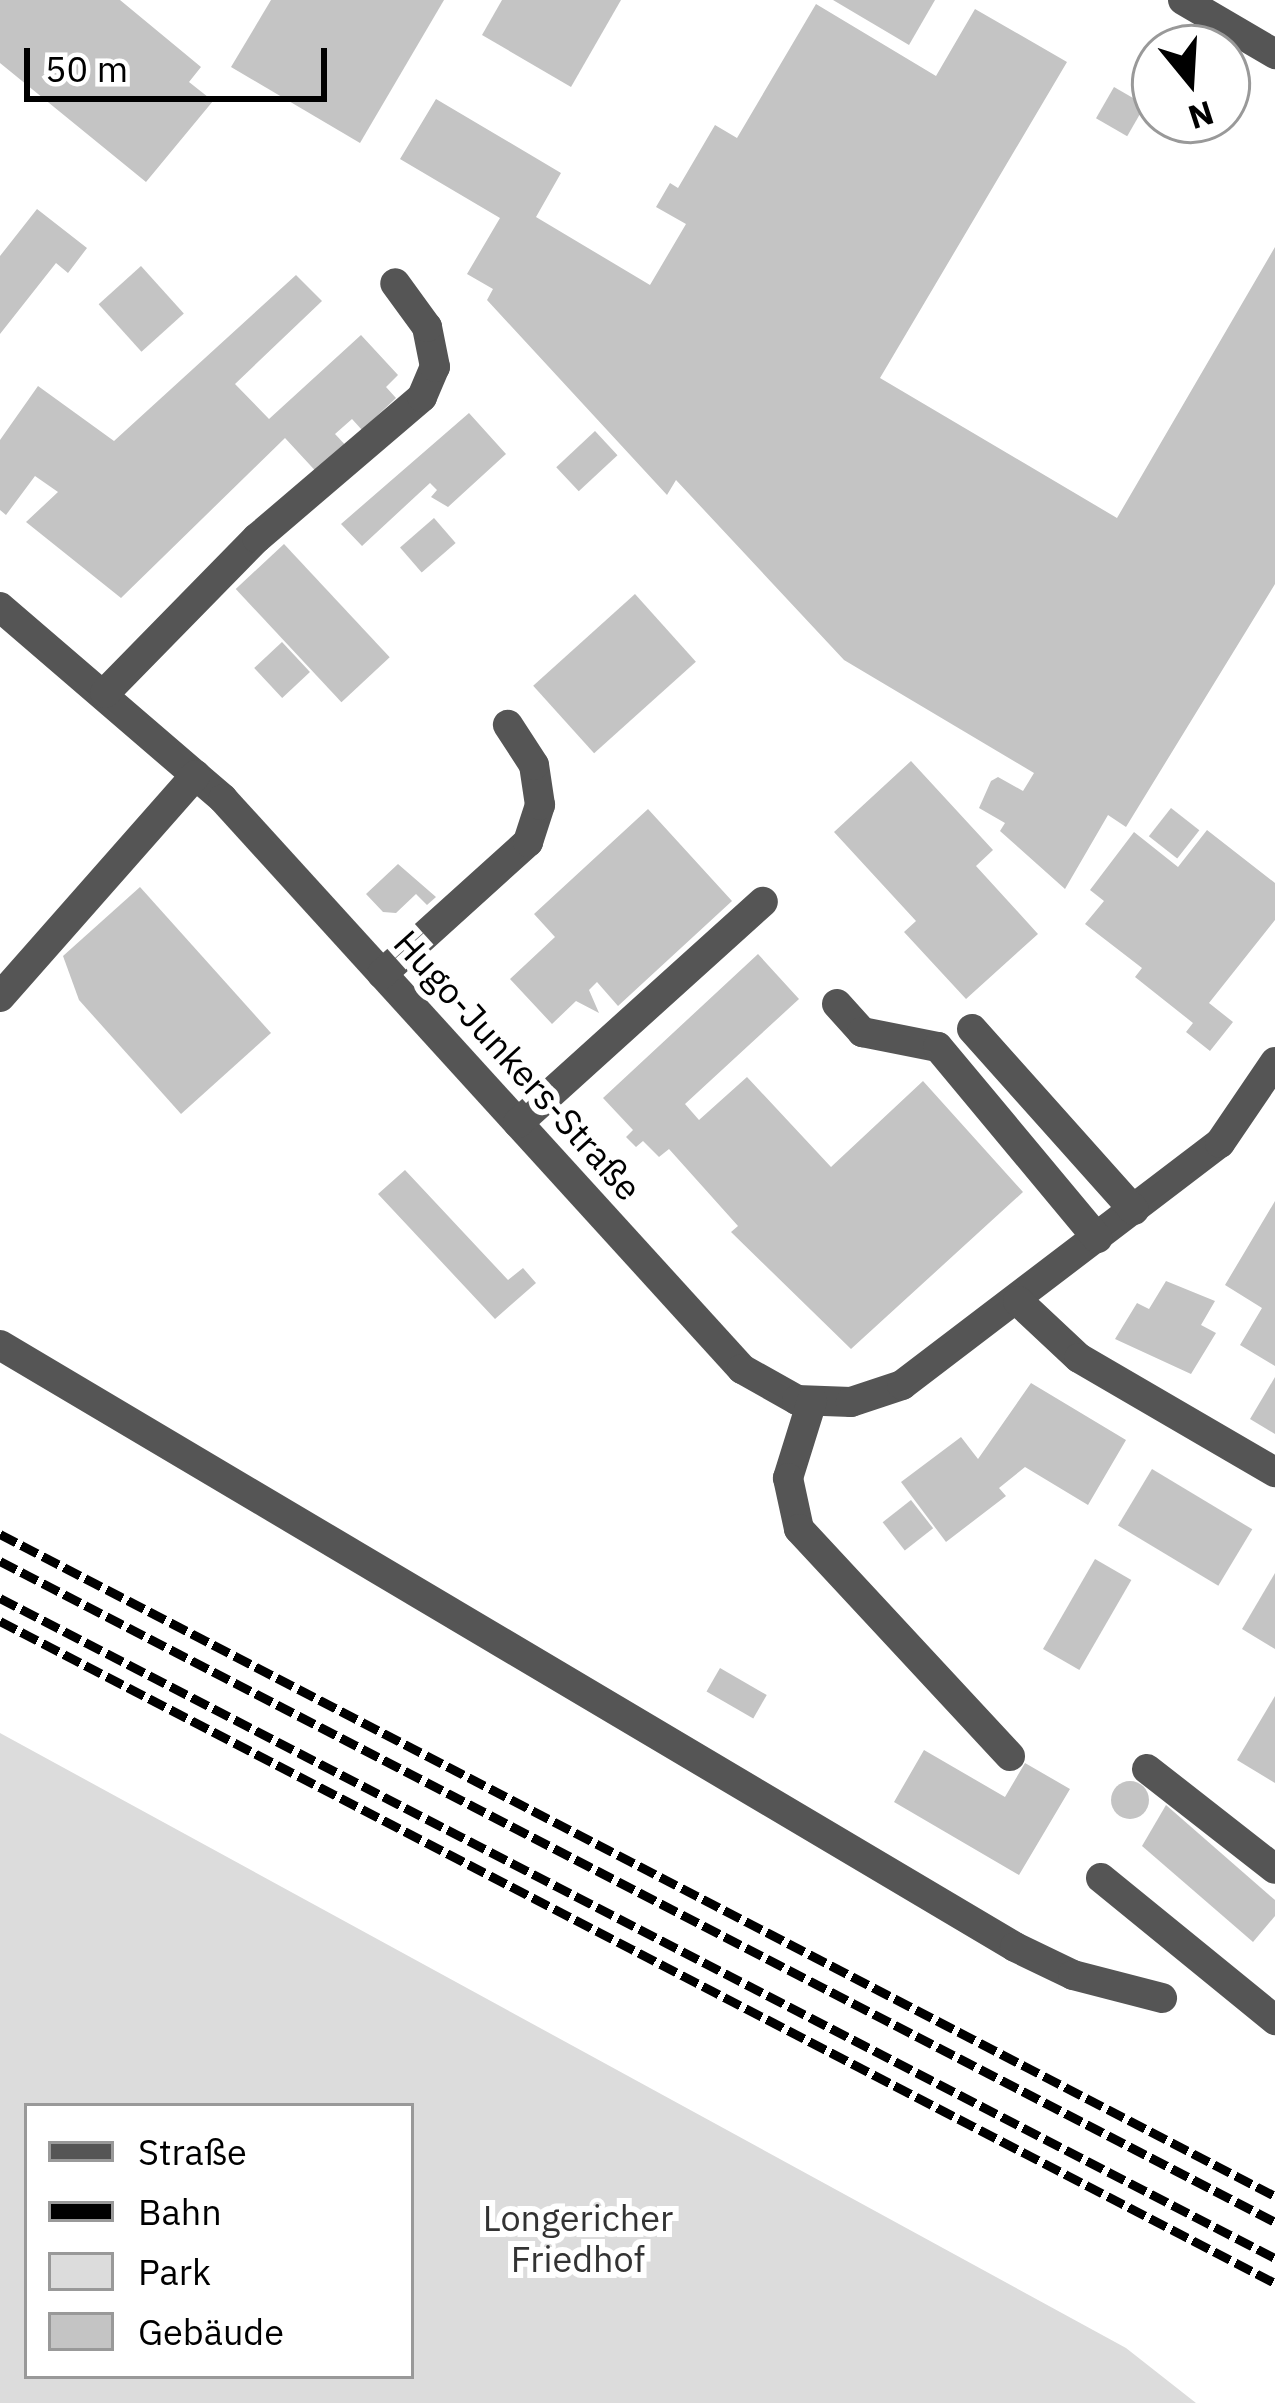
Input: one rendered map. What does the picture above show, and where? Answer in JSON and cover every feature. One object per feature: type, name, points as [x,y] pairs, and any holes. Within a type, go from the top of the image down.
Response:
[{"type":"street","points":[[1184,0],[1275,55]]},
{"type":"street","points":[[105,693],[257,538],[422,398],[435,367],[427,326],[395,283]]},
{"type":"street","name":"Hugo-Junkers-Straße","points":[[0,607],[196,775],[742,1369],[812,1401]]},
{"type":"street","points":[[382,974],[528,842],[540,805],[534,765],[508,725]]},
{"type":"street","points":[[0,997],[196,775]]},
{"type":"street","points":[[518,1123],[763,902]]},
{"type":"street","points":[[837,1004],[862,1032],[938,1047],[1097,1238]]},
{"type":"street","points":[[972,1029],[1134,1210]]},
{"type":"street","points":[[1010,1756],[799,1528],[788,1478],[812,1401],[851,1402],[902,1385],[1018,1301],[1220,1143],[1275,1062]]},
{"type":"street","points":[[1018,1301],[1079,1358],[1275,1472]]},
{"type":"street","points":[[0,1345],[1015,1947],[1073,1975],[1162,1998]]},
{"type":"street","points":[[1147,1769],[1275,1869]]},
{"type":"street","points":[[1101,1878],[1275,2020]]},
{"type":"green space","name":"Longericher Friedhof","points":[[0,1733],[1126,2348],[1196,2403],[0,2403]]},
{"type":"building","points":[[0,0],[120,0],[201,67],[189,82],[213,101],[146,182],[0,63]]},
{"type":"building","points":[[271,0],[444,0],[360,143],[231,67]]},
{"type":"building","points":[[502,0],[621,0],[571,87],[482,35]]},
{"type":"building","points":[[833,0],[935,0],[909,45]]},
{"type":"building","points":[[816,4],[936,76],[975,9],[1067,62],[880,378],[1117,518],[1275,247],[1275,584],[1126,827],[1108,815],[1065,889],[1000,831],[1005,823],[979,808],[991,781],[998,777],[1023,791],[1034,773],[844,660],[676,480],[667,495],[487,300],[493,289],[467,274],[500,218],[400,159],[436,99],[561,173],[536,217],[650,285],[686,224],[656,207],[670,183],[678,188],[715,125],[737,138]]},
{"type":"building","points":[[1114,87],[1131,97],[1127,136],[1096,118]]},
{"type":"building","points":[[37,209],[87,248],[68,273],[56,263],[0,334],[0,256]]},
{"type":"building","points":[[141,266],[184,314],[141,352],[99,304]]},
{"type":"building","points":[[296,275],[322,301],[235,384],[269,419],[361,335],[398,375],[386,387],[396,398],[362,430],[352,419],[335,434],[351,451],[322,478],[285,438],[121,598],[26,522],[58,492],[35,476],[6,515],[0,510],[0,440],[38,386],[114,441]]},
{"type":"building","points":[[469,413],[506,454],[448,507],[431,497],[437,490],[430,483],[362,546],[341,524]]},
{"type":"building","points":[[595,431],[618,455],[579,491],[556,467]]},
{"type":"building","points":[[434,518],[456,543],[422,572],[400,548]]},
{"type":"building","points":[[284,544],[390,657],[341,702],[236,589]]},
{"type":"building","points":[[635,594],[696,662],[594,753],[533,686]]},
{"type":"building","points":[[282,642],[310,672],[282,698],[254,668]]},
{"type":"building","points":[[911,761],[993,850],[976,866],[1038,934],[966,999],[904,932],[916,921],[834,832]]},
{"type":"building","points":[[1171,808],[1199,830],[1177,859],[1149,836]]},
{"type":"building","points":[[648,809],[732,901],[618,1006],[597,982],[589,990],[599,1013],[576,1001],[552,1024],[510,979],[555,937],[534,914]]},
{"type":"building","points":[[1207,830],[1275,883],[1275,920],[1209,1003],[1233,1022],[1210,1051],[1186,1032],[1193,1023],[1135,977],[1142,968],[1085,924],[1104,901],[1090,890],[1134,832],[1178,867]]},
{"type":"building","points":[[398,864],[436,897],[427,905],[416,894],[396,913],[383,912],[366,894]]},
{"type":"building","points":[[140,887],[271,1033],[181,1114],[79,1000],[63,956]]},
{"type":"building","points":[[758,954],[799,999],[685,1104],[699,1120],[747,1077],[831,1167],[923,1081],[1023,1192],[851,1349],[731,1232],[738,1226],[669,1149],[659,1157],[643,1141],[636,1147],[626,1137],[633,1130],[603,1098]]},
{"type":"building","points":[[405,1170],[508,1280],[523,1268],[536,1283],[495,1319],[378,1194]]},
{"type":"building","points":[[1275,1201],[1275,1366],[1240,1345],[1262,1308],[1225,1285]]},
{"type":"building","points":[[1166,1281],[1215,1301],[1201,1325],[1216,1333],[1191,1374],[1115,1339],[1137,1303],[1149,1309]]},
{"type":"building","points":[[1275,1377],[1275,1434],[1250,1419]]},
{"type":"building","points":[[1031,1383],[1126,1440],[1088,1505],[1025,1467],[999,1488],[1006,1496],[946,1542],[901,1482],[961,1437],[978,1459]]},
{"type":"building","points":[[1152,1469],[1252,1529],[1218,1586],[1118,1526]]},
{"type":"building","points":[[911,1500],[933,1528],[905,1551],[883,1522]]},
{"type":"building","points":[[1095,1559],[1131,1580],[1079,1670],[1043,1649]]},
{"type":"building","points":[[1275,1573],[1275,1649],[1242,1629]]},
{"type":"building","points":[[720,1668],[767,1695],[753,1718],[706,1691]]},
{"type":"building","points":[[1275,1696],[1275,1783],[1237,1760]]},
{"type":"building","points":[[924,1750],[1005,1797],[1025,1763],[1070,1789],[1019,1875],[894,1802]]},
{"type":"building","points":[[1130,1781],[1143,1787],[1149,1800],[1143,1813],[1130,1819],[1117,1813],[1111,1800],[1117,1787]]},
{"type":"building","points":[[1166,1805],[1275,1900],[1275,1916],[1253,1942],[1142,1846]]},
{"type":"railway","points":[[0,1534],[1275,2196]]},
{"type":"railway","points":[[0,1561],[1275,2222]]},
{"type":"railway","points":[[0,1598],[1275,2258]]},
{"type":"railway","points":[[0,1621],[1275,2283]]}]
